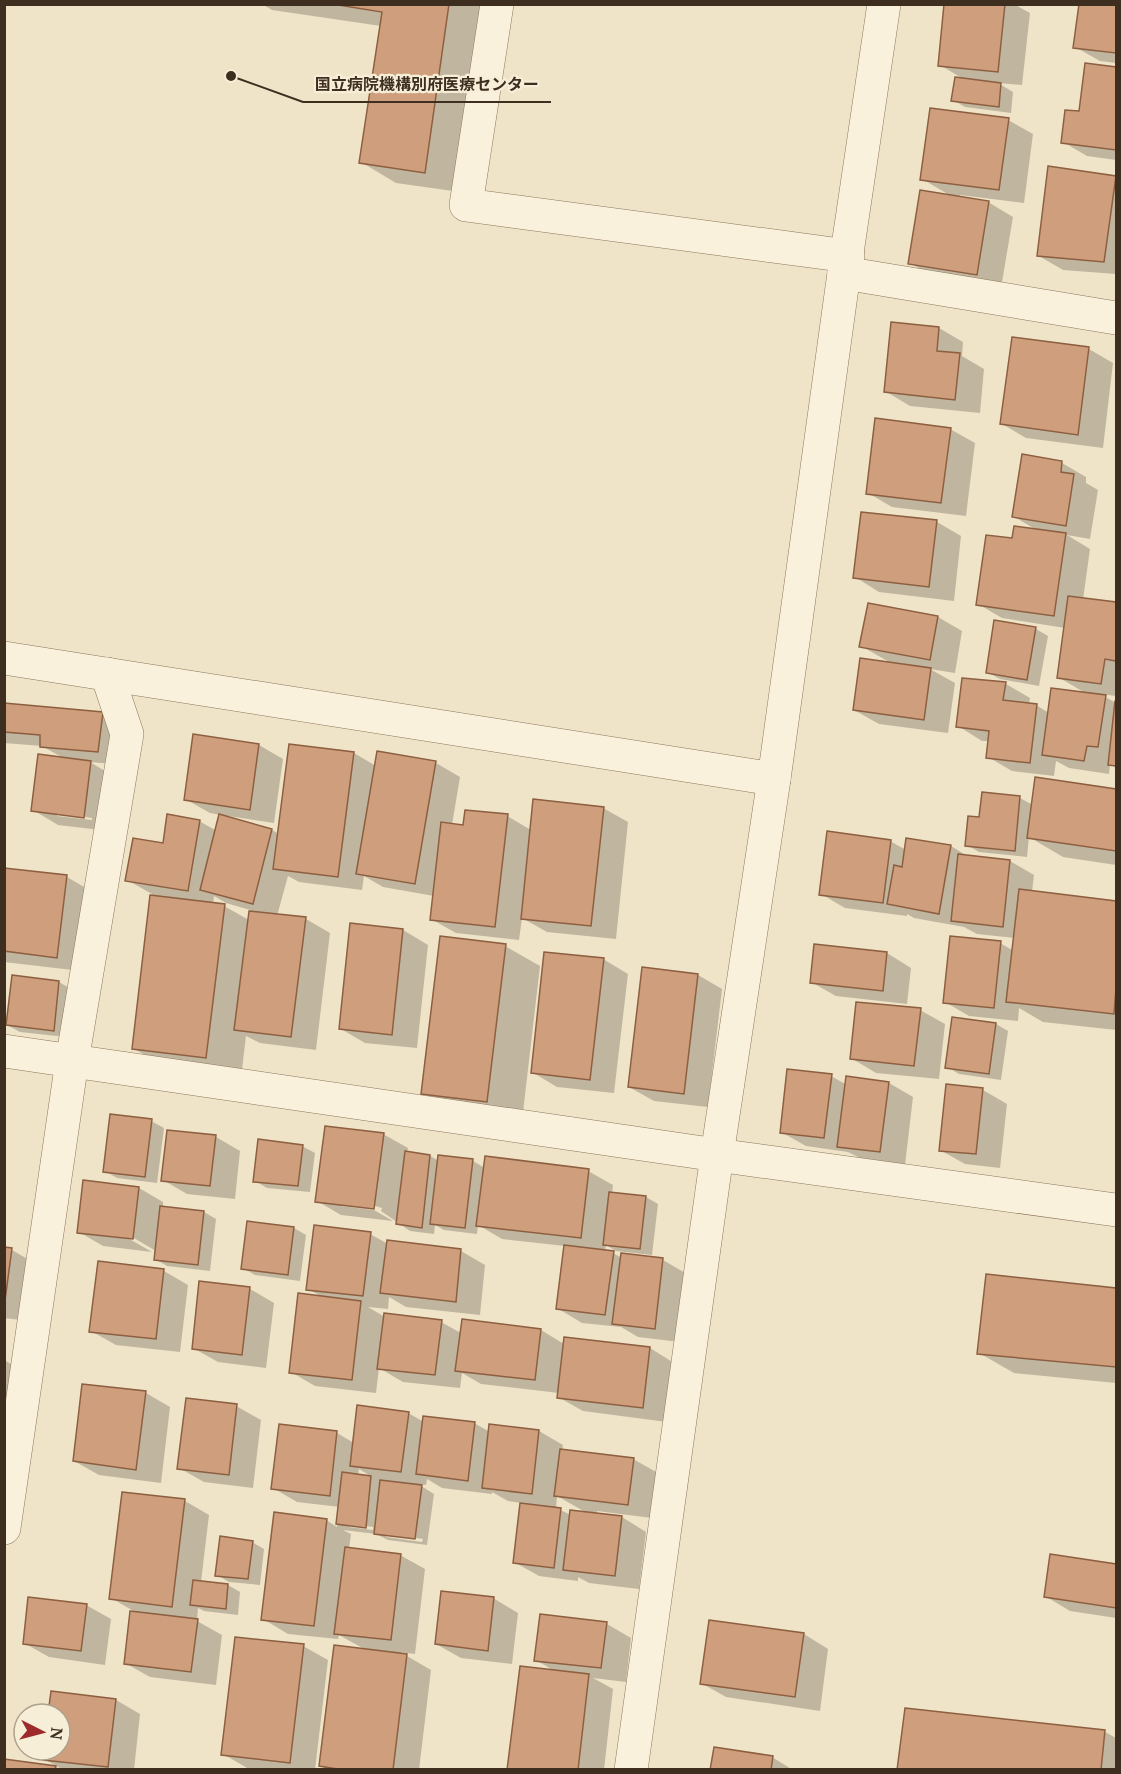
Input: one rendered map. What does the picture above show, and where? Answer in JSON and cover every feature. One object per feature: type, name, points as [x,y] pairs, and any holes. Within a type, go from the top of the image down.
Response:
[{"type":"street","points":[[497,4],[466,205],[846,264],[1116,318]]},
{"type":"street","points":[[631,1770],[717,1155],[774,779],[884,4]]},
{"type":"street","points":[[4,658],[774,779]]},
{"type":"street","points":[[4,1528],[72,1061],[127,734],[106,674]]},
{"type":"street","points":[[4,1051],[717,1155],[1116,1210]]},
{"type":"building","points":[[332,4],[449,4],[425,173],[359,163],[382,12]]},
{"type":"building","points":[[944,4],[1005,4],[998,72],[938,66]]},
{"type":"building","points":[[1079,4],[1116,4],[1116,53],[1073,48]]},
{"type":"building","points":[[1085,63],[1116,67],[1116,150],[1061,143],[1065,110],[1079,111]]},
{"type":"building","points":[[955,77],[1001,83],[999,107],[951,101]]},
{"type":"building","points":[[930,108],[1009,118],[999,190],[920,180]]},
{"type":"building","points":[[1048,166],[1116,176],[1104,262],[1037,256]]},
{"type":"building","points":[[920,190],[989,201],[977,275],[908,264]]},
{"type":"building","points":[[891,322],[939,327],[937,351],[960,353],[955,400],[884,392]]},
{"type":"building","points":[[1012,337],[1089,347],[1078,435],[1000,424]]},
{"type":"building","points":[[875,418],[951,428],[941,503],[866,494]]},
{"type":"building","points":[[1022,454],[1062,461],[1061,472],[1074,474],[1066,526],[1012,517]]},
{"type":"building","points":[[861,512],[937,520],[929,587],[853,578]]},
{"type":"building","points":[[1014,526],[1066,533],[1054,616],[976,605],[986,535],[1012,538]]},
{"type":"building","points":[[1068,596],[1116,602],[1116,661],[1105,659],[1101,684],[1057,678]]},
{"type":"building","points":[[868,603],[938,616],[930,660],[859,647]]},
{"type":"building","points":[[994,620],[1036,627],[1027,680],[986,673]]},
{"type":"building","points":[[860,658],[931,668],[924,720],[853,710]]},
{"type":"building","points":[[962,678],[1006,682],[1003,700],[1037,704],[1030,763],[986,758],[989,731],[956,727]]},
{"type":"building","points":[[1051,688],[1106,695],[1098,747],[1087,746],[1084,761],[1042,755]]},
{"type":"building","points":[[1116,701],[1116,766],[1108,765]]},
{"type":"building","points":[[4,703],[103,712],[98,752],[40,747],[40,735],[4,732]]},
{"type":"building","points":[[193,734],[259,744],[250,810],[184,800]]},
{"type":"building","points":[[289,744],[354,752],[338,877],[273,869]]},
{"type":"building","points":[[377,751],[436,761],[415,884],[356,874]]},
{"type":"building","points":[[38,754],[91,761],[84,818],[31,811]]},
{"type":"building","points":[[1035,777],[1116,789],[1116,851],[1027,838]]},
{"type":"building","points":[[982,792],[1020,796],[1015,851],[965,846],[968,816],[979,817]]},
{"type":"building","points":[[533,799],[604,807],[591,926],[521,919]]},
{"type":"building","points":[[465,810],[508,814],[495,927],[430,920],[441,822],[463,825]]},
{"type":"building","points":[[167,814],[200,820],[188,891],[125,881],[133,838],[163,843]]},
{"type":"building","points":[[219,814],[272,829],[253,904],[200,890]]},
{"type":"building","points":[[827,831],[891,840],[883,903],[819,895]]},
{"type":"building","points":[[906,838],[951,845],[939,914],[887,904],[894,865],[902,867]]},
{"type":"building","points":[[958,854],[1010,860],[1003,927],[951,921]]},
{"type":"building","points":[[4,868],[67,875],[57,958],[4,951]]},
{"type":"building","points":[[1019,889],[1116,901],[1114,1014],[1006,1002]]},
{"type":"building","points":[[150,895],[225,904],[206,1058],[132,1049]]},
{"type":"building","points":[[249,911],[306,917],[291,1037],[234,1030]]},
{"type":"building","points":[[350,923],[403,929],[392,1035],[339,1029]]},
{"type":"building","points":[[440,936],[506,944],[487,1102],[421,1094]]},
{"type":"building","points":[[950,936],[1001,941],[994,1008],[943,1003]]},
{"type":"building","points":[[814,944],[887,952],[883,991],[810,983]]},
{"type":"building","points":[[544,952],[604,958],[590,1080],[531,1073]]},
{"type":"building","points":[[642,967],[698,974],[684,1094],[628,1087]]},
{"type":"building","points":[[12,975],[59,981],[54,1031],[6,1025]]},
{"type":"building","points":[[856,1002],[921,1008],[914,1066],[850,1059]]},
{"type":"building","points":[[952,1017],[996,1023],[989,1074],[945,1068]]},
{"type":"building","points":[[787,1069],[832,1074],[824,1138],[780,1133]]},
{"type":"building","points":[[846,1076],[889,1082],[880,1152],[837,1147]]},
{"type":"building","points":[[946,1084],[983,1088],[976,1154],[939,1151]]},
{"type":"building","points":[[110,1114],[152,1119],[145,1177],[103,1172]]},
{"type":"building","points":[[325,1126],[384,1133],[374,1209],[315,1202]]},
{"type":"building","points":[[167,1130],[216,1135],[210,1186],[161,1181]]},
{"type":"building","points":[[258,1139],[303,1145],[298,1186],[253,1182]]},
{"type":"building","points":[[405,1151],[430,1155],[422,1228],[396,1224]]},
{"type":"building","points":[[438,1155],[473,1159],[465,1228],[430,1224]]},
{"type":"building","points":[[485,1156],[589,1169],[581,1238],[476,1226]]},
{"type":"building","points":[[83,1180],[139,1187],[133,1239],[77,1233]]},
{"type":"building","points":[[609,1192],[646,1196],[640,1249],[603,1245]]},
{"type":"building","points":[[160,1206],[204,1211],[198,1265],[154,1260]]},
{"type":"building","points":[[247,1221],[294,1227],[288,1275],[241,1269]]},
{"type":"building","points":[[314,1225],[371,1232],[363,1296],[306,1290]]},
{"type":"building","points":[[387,1240],[461,1249],[456,1302],[380,1293]]},
{"type":"building","points":[[564,1245],[614,1251],[605,1315],[556,1309]]},
{"type":"building","points":[[4,1247],[12,1248],[4,1308]]},
{"type":"building","points":[[621,1253],[663,1258],[655,1329],[612,1324]]},
{"type":"building","points":[[98,1261],[164,1269],[156,1339],[89,1332]]},
{"type":"building","points":[[986,1274],[1116,1288],[1116,1367],[977,1354]]},
{"type":"building","points":[[199,1281],[250,1287],[242,1355],[192,1349]]},
{"type":"building","points":[[298,1293],[361,1301],[352,1380],[289,1373]]},
{"type":"building","points":[[384,1313],[442,1320],[435,1375],[377,1369]]},
{"type":"building","points":[[462,1319],[541,1329],[535,1380],[455,1371]]},
{"type":"building","points":[[564,1337],[650,1347],[643,1408],[557,1398]]},
{"type":"building","points":[[82,1384],[146,1391],[136,1470],[73,1461]]},
{"type":"building","points":[[186,1398],[237,1404],[229,1475],[177,1469]]},
{"type":"building","points":[[357,1405],[409,1412],[401,1472],[350,1466]]},
{"type":"building","points":[[423,1416],[475,1422],[468,1481],[416,1474]]},
{"type":"building","points":[[279,1424],[337,1431],[330,1496],[271,1489]]},
{"type":"building","points":[[489,1424],[539,1430],[532,1494],[482,1488]]},
{"type":"building","points":[[560,1449],[634,1458],[628,1505],[554,1496]]},
{"type":"building","points":[[342,1472],[371,1476],[366,1528],[336,1524]]},
{"type":"building","points":[[380,1480],[422,1485],[415,1539],[374,1534]]},
{"type":"building","points":[[122,1492],[185,1499],[172,1607],[109,1599]]},
{"type":"building","points":[[520,1503],[561,1508],[554,1568],[513,1563]]},
{"type":"building","points":[[570,1510],[622,1516],[615,1576],[563,1570]]},
{"type":"building","points":[[274,1512],[327,1519],[314,1626],[261,1620]]},
{"type":"building","points":[[220,1536],[253,1541],[248,1579],[215,1576]]},
{"type":"building","points":[[345,1547],[401,1554],[391,1640],[334,1634]]},
{"type":"building","points":[[1050,1554],[1116,1564],[1116,1608],[1044,1597]]},
{"type":"building","points":[[193,1580],[228,1584],[226,1609],[190,1605]]},
{"type":"building","points":[[441,1591],[494,1597],[488,1651],[435,1644]]},
{"type":"building","points":[[28,1597],[87,1604],[81,1651],[23,1644]]},
{"type":"building","points":[[130,1611],[198,1619],[191,1672],[124,1664]]},
{"type":"building","points":[[540,1614],[607,1622],[601,1668],[534,1661]]},
{"type":"building","points":[[709,1620],[804,1633],[795,1697],[700,1684]]},
{"type":"building","points":[[235,1637],[304,1644],[290,1763],[221,1755]]},
{"type":"building","points":[[334,1645],[407,1654],[393,1770],[344,1770],[319,1766]]},
{"type":"building","points":[[520,1666],[589,1674],[578,1770],[507,1770]]},
{"type":"building","points":[[51,1691],[116,1699],[108,1767],[62,1762],[72,1762],[72,1702],[50,1702]]},
{"type":"building","points":[[905,1708],[1105,1730],[1101,1770],[897,1770]]},
{"type":"building","points":[[714,1747],[773,1756],[771,1770],[710,1770]]},
{"type":"building","points":[[4,1759],[12,1760],[12,1762],[56,1766],[55,1770],[4,1770]]},
{"type":"place","name":"国立病院機構別府医療センター","points":[[231,76]]}]
